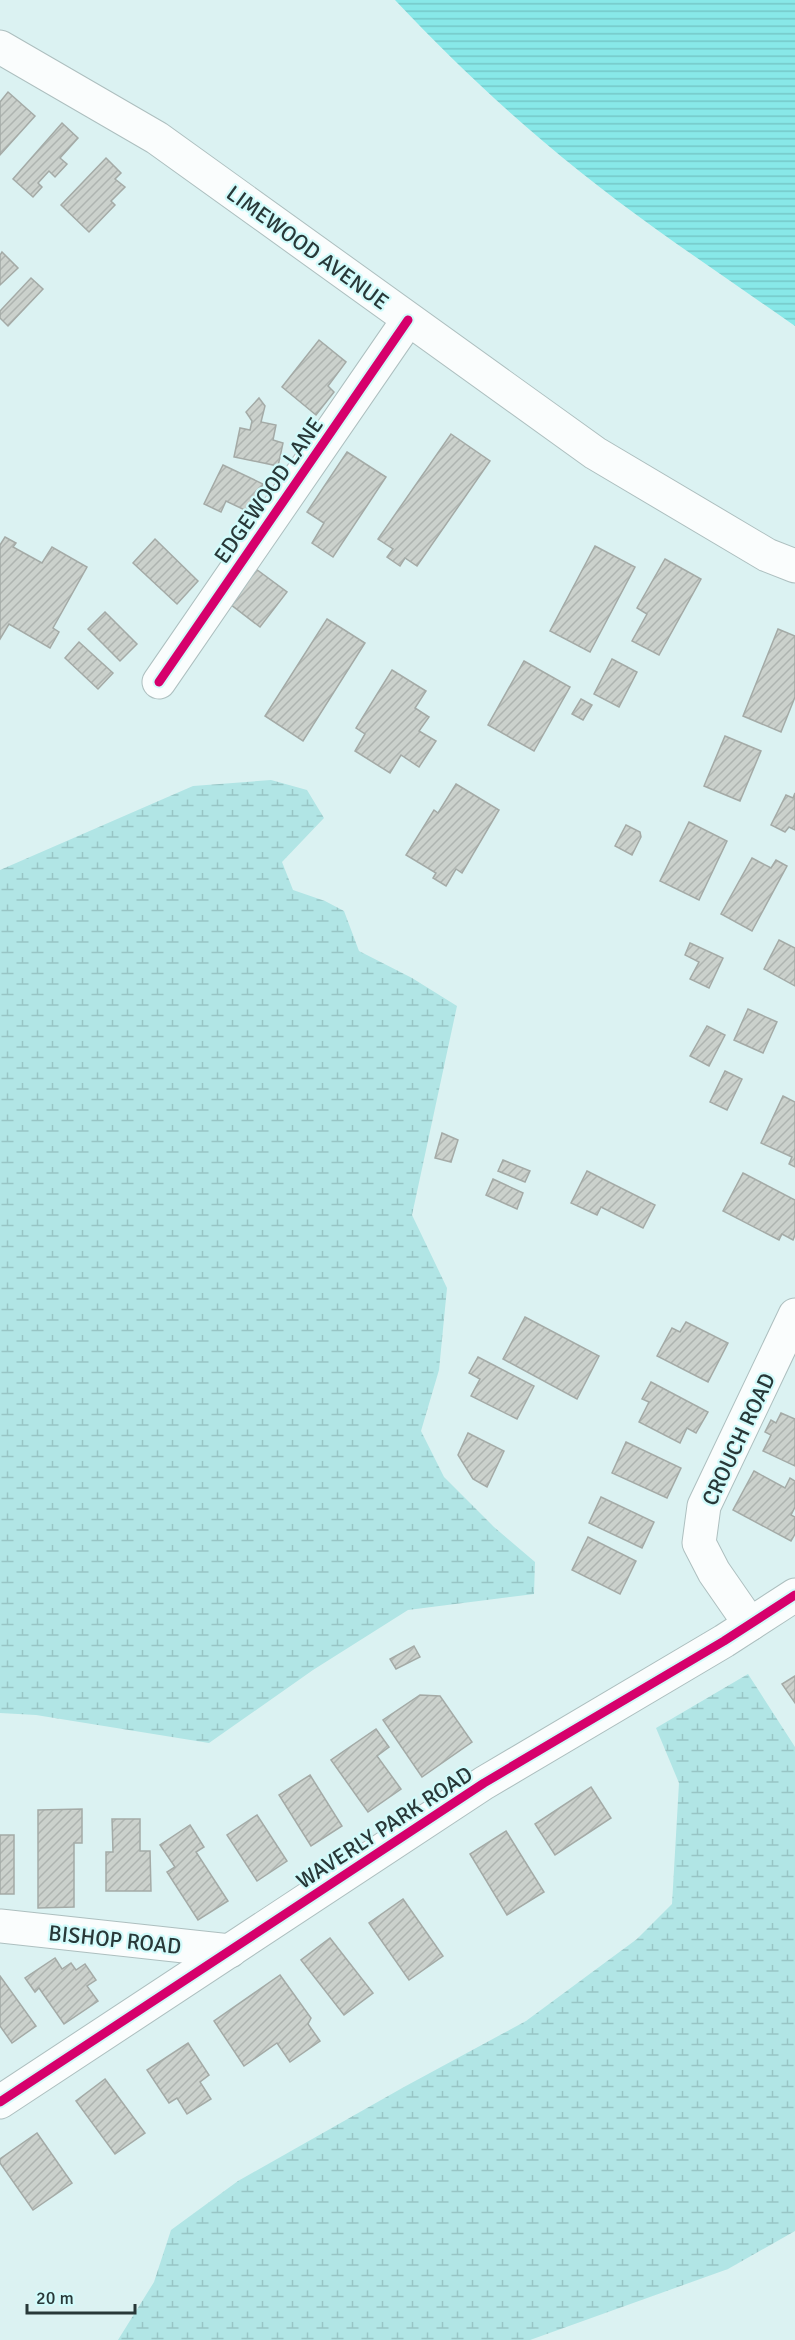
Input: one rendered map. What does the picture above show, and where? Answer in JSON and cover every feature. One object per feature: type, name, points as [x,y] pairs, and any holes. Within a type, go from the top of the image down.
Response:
[{"type":"street","name":"LIMEWOOD AVENUE","points":[[0,47],[157,138],[595,453],[767,555],[795,566]]},
{"type":"street","name":"EDGEWOOD LANE","points":[[159,682],[408,320]]},
{"type":"street","name":"CROUCH ROAD","points":[[750,1624],[714,1572],[699,1544],[704,1506],[795,1315]]},
{"type":"street","name":"WAVERLY PARK ROAD","points":[[0,2102],[484,1784],[795,1595]]},
{"type":"street","name":"BISHOP ROAD","points":[[0,1926],[230,1951]]},
{"type":"green space","points":[[271,780],[307,790],[324,818],[282,862],[293,890],[325,901],[344,911],[359,951],[412,978],[457,1006],[412,1215],[447,1288],[439,1370],[421,1431],[444,1477],[494,1527],[535,1562],[534,1594],[408,1610],[313,1670],[209,1743],[36,1715],[0,1713],[0,870],[193,786]]},
{"type":"green space","points":[[748,1674],[795,1747],[795,2231],[728,2269],[530,2340],[118,2340],[154,2282],[171,2230],[238,2181],[526,2021],[637,1939],[672,1904],[679,1783],[656,1728]]},
{"type":"water","points":[[395,0],[795,0],[795,326],[667,237],[574,167],[486,91]]},
{"type":"building","points":[[8,92],[35,116],[0,155],[0,102]]},
{"type":"building","points":[[62,123],[78,138],[60,158],[67,164],[55,177],[49,171],[38,183],[42,187],[33,197],[13,179]]},
{"type":"building","points":[[106,158],[121,173],[115,179],[125,187],[111,201],[115,205],[89,232],[61,205]]},
{"type":"building","points":[[2,252],[18,268],[0,285],[0,255]]},
{"type":"building","points":[[31,278],[43,289],[8,326],[0,318],[0,311]]},
{"type":"building","points":[[319,340],[346,362],[328,386],[334,392],[316,415],[282,387]]},
{"type":"building","points":[[259,398],[265,406],[261,422],[276,425],[273,440],[283,443],[278,466],[234,457],[240,428],[250,430],[252,421],[246,412]]},
{"type":"building","points":[[451,434],[490,461],[417,566],[405,558],[400,566],[387,557],[393,549],[378,539]]},
{"type":"building","points":[[347,452],[386,477],[333,557],[312,543],[324,523],[307,512]]},
{"type":"building","points":[[223,465],[263,484],[249,512],[226,501],[221,512],[204,504]]},
{"type":"building","points":[[5,537],[16,543],[13,547],[42,563],[52,547],[87,567],[53,628],[59,632],[50,648],[9,624],[0,639],[0,545]]},
{"type":"building","points":[[155,539],[198,581],[177,604],[133,563]]},
{"type":"building","points":[[595,546],[635,567],[590,652],[550,631]]},
{"type":"building","points":[[665,559],[701,579],[659,655],[632,641],[647,614],[637,608]]},
{"type":"building","points":[[256,569],[287,592],[260,627],[230,604]]},
{"type":"building","points":[[105,612],[137,644],[120,661],[88,629]]},
{"type":"building","points":[[327,619],[365,643],[303,741],[265,716]]},
{"type":"building","points":[[778,629],[795,636],[795,697],[781,732],[743,716]]},
{"type":"building","points":[[79,642],[113,673],[98,689],[65,658]]},
{"type":"building","points":[[612,659],[637,672],[619,707],[594,694]]},
{"type":"building","points":[[524,661],[570,687],[534,751],[488,725]]},
{"type":"building","points":[[392,670],[426,691],[415,708],[429,717],[419,731],[436,741],[419,767],[401,755],[390,773],[355,751],[365,734],[356,728]]},
{"type":"building","points":[[581,699],[592,705],[583,720],[572,714]]},
{"type":"building","points":[[725,736],[761,751],[740,801],[704,786]]},
{"type":"building","points":[[456,784],[499,810],[462,873],[456,869],[446,886],[433,878],[436,873],[406,855],[434,810],[438,813]]},
{"type":"building","points":[[795,793],[795,830],[789,827],[785,832],[771,825],[786,795],[793,798]]},
{"type":"building","points":[[689,822],[727,841],[699,900],[660,881]]},
{"type":"building","points":[[626,825],[640,832],[641,837],[632,855],[615,846]]},
{"type":"building","points":[[752,858],[771,868],[776,860],[787,866],[752,931],[721,914]]},
{"type":"building","points":[[779,940],[795,948],[795,986],[764,969]]},
{"type":"building","points":[[690,943],[723,958],[709,988],[690,979],[699,962],[685,955]]},
{"type":"building","points":[[748,1009],[777,1022],[763,1053],[734,1040]]},
{"type":"building","points":[[707,1026],[725,1035],[709,1066],[690,1056]]},
{"type":"building","points":[[725,1071],[742,1079],[727,1110],[710,1102]]},
{"type":"building","points":[[783,1096],[795,1102],[795,1167],[789,1164],[792,1157],[761,1143]]},
{"type":"building","points":[[442,1133],[458,1140],[451,1162],[435,1158]]},
{"type":"building","points":[[503,1160],[530,1171],[525,1182],[498,1171]]},
{"type":"building","points":[[587,1171],[655,1205],[643,1228],[601,1207],[597,1215],[571,1203]]},
{"type":"building","points":[[743,1173],[795,1200],[793,1240],[782,1234],[779,1240],[723,1211]]},
{"type":"building","points":[[493,1179],[523,1193],[517,1209],[486,1195]]},
{"type":"building","points":[[525,1317],[599,1356],[577,1399],[503,1359]]},
{"type":"building","points":[[686,1322],[728,1343],[708,1382],[657,1356],[672,1328],[680,1332]]},
{"type":"building","points":[[478,1357],[534,1386],[517,1419],[471,1396],[480,1379],[469,1373]]},
{"type":"building","points":[[651,1382],[708,1412],[696,1433],[687,1428],[680,1443],[639,1422],[649,1402],[642,1399]]},
{"type":"building","points":[[781,1413],[795,1419],[795,1466],[763,1451],[771,1435],[765,1432],[771,1420],[776,1423]]},
{"type":"building","points":[[468,1433],[504,1451],[487,1487],[473,1479],[458,1455]]},
{"type":"building","points":[[626,1442],[681,1468],[667,1498],[612,1473]]},
{"type":"building","points":[[754,1471],[785,1488],[790,1478],[795,1481],[795,1507],[791,1515],[795,1517],[795,1534],[791,1541],[733,1510]]},
{"type":"building","points":[[601,1497],[654,1522],[642,1548],[589,1523]]},
{"type":"building","points":[[588,1537],[636,1561],[620,1594],[572,1570]]},
{"type":"building","points":[[414,1646],[420,1657],[396,1669],[390,1659]]},
{"type":"building","points":[[795,1676],[795,1703],[782,1684]]},
{"type":"building","points":[[420,1695],[440,1696],[472,1742],[422,1777],[383,1720]]},
{"type":"building","points":[[376,1729],[389,1747],[377,1756],[401,1789],[368,1812],[331,1760]]},
{"type":"building","points":[[310,1775],[342,1826],[311,1846],[279,1795]]},
{"type":"building","points":[[591,1787],[611,1818],[555,1855],[535,1824]]},
{"type":"building","points":[[82,1809],[82,1843],[74,1843],[74,1907],[38,1908],[38,1810]]},
{"type":"building","points":[[257,1815],[287,1861],[257,1881],[227,1835]]},
{"type":"building","points":[[112,1819],[140,1819],[140,1851],[150,1851],[151,1891],[106,1891],[106,1852],[113,1852]]},
{"type":"building","points":[[190,1825],[204,1847],[196,1852],[228,1901],[198,1920],[167,1872],[175,1867],[160,1845]]},
{"type":"building","points":[[506,1831],[544,1892],[507,1915],[470,1854]]},
{"type":"building","points":[[0,1835],[14,1835],[14,1894],[0,1894]]},
{"type":"building","points":[[403,1899],[443,1956],[409,1980],[369,1923]]},
{"type":"building","points":[[330,1938],[373,1993],[344,2015],[301,1960]]},
{"type":"building","points":[[55,1958],[62,1969],[71,1963],[76,1970],[85,1964],[96,1980],[87,1986],[98,2001],[64,2024],[39,1988],[35,1992],[25,1978]]},
{"type":"building","points":[[280,1975],[311,2018],[308,2024],[320,2041],[290,2062],[277,2043],[244,2066],[214,2021]]},
{"type":"building","points":[[0,1976],[36,2026],[12,2043],[0,2026]]},
{"type":"building","points":[[188,2043],[209,2075],[200,2082],[211,2099],[187,2114],[177,2098],[169,2103],[147,2070]]},
{"type":"building","points":[[105,2079],[145,2133],[115,2154],[76,2101]]},
{"type":"building","points":[[37,2133],[72,2183],[33,2210],[0,2163],[0,2159]]},
{"type":"cycle path","points":[[159,682],[408,320]]},
{"type":"cycle path","points":[[0,2102],[484,1783],[724,1641],[795,1595]]}]
